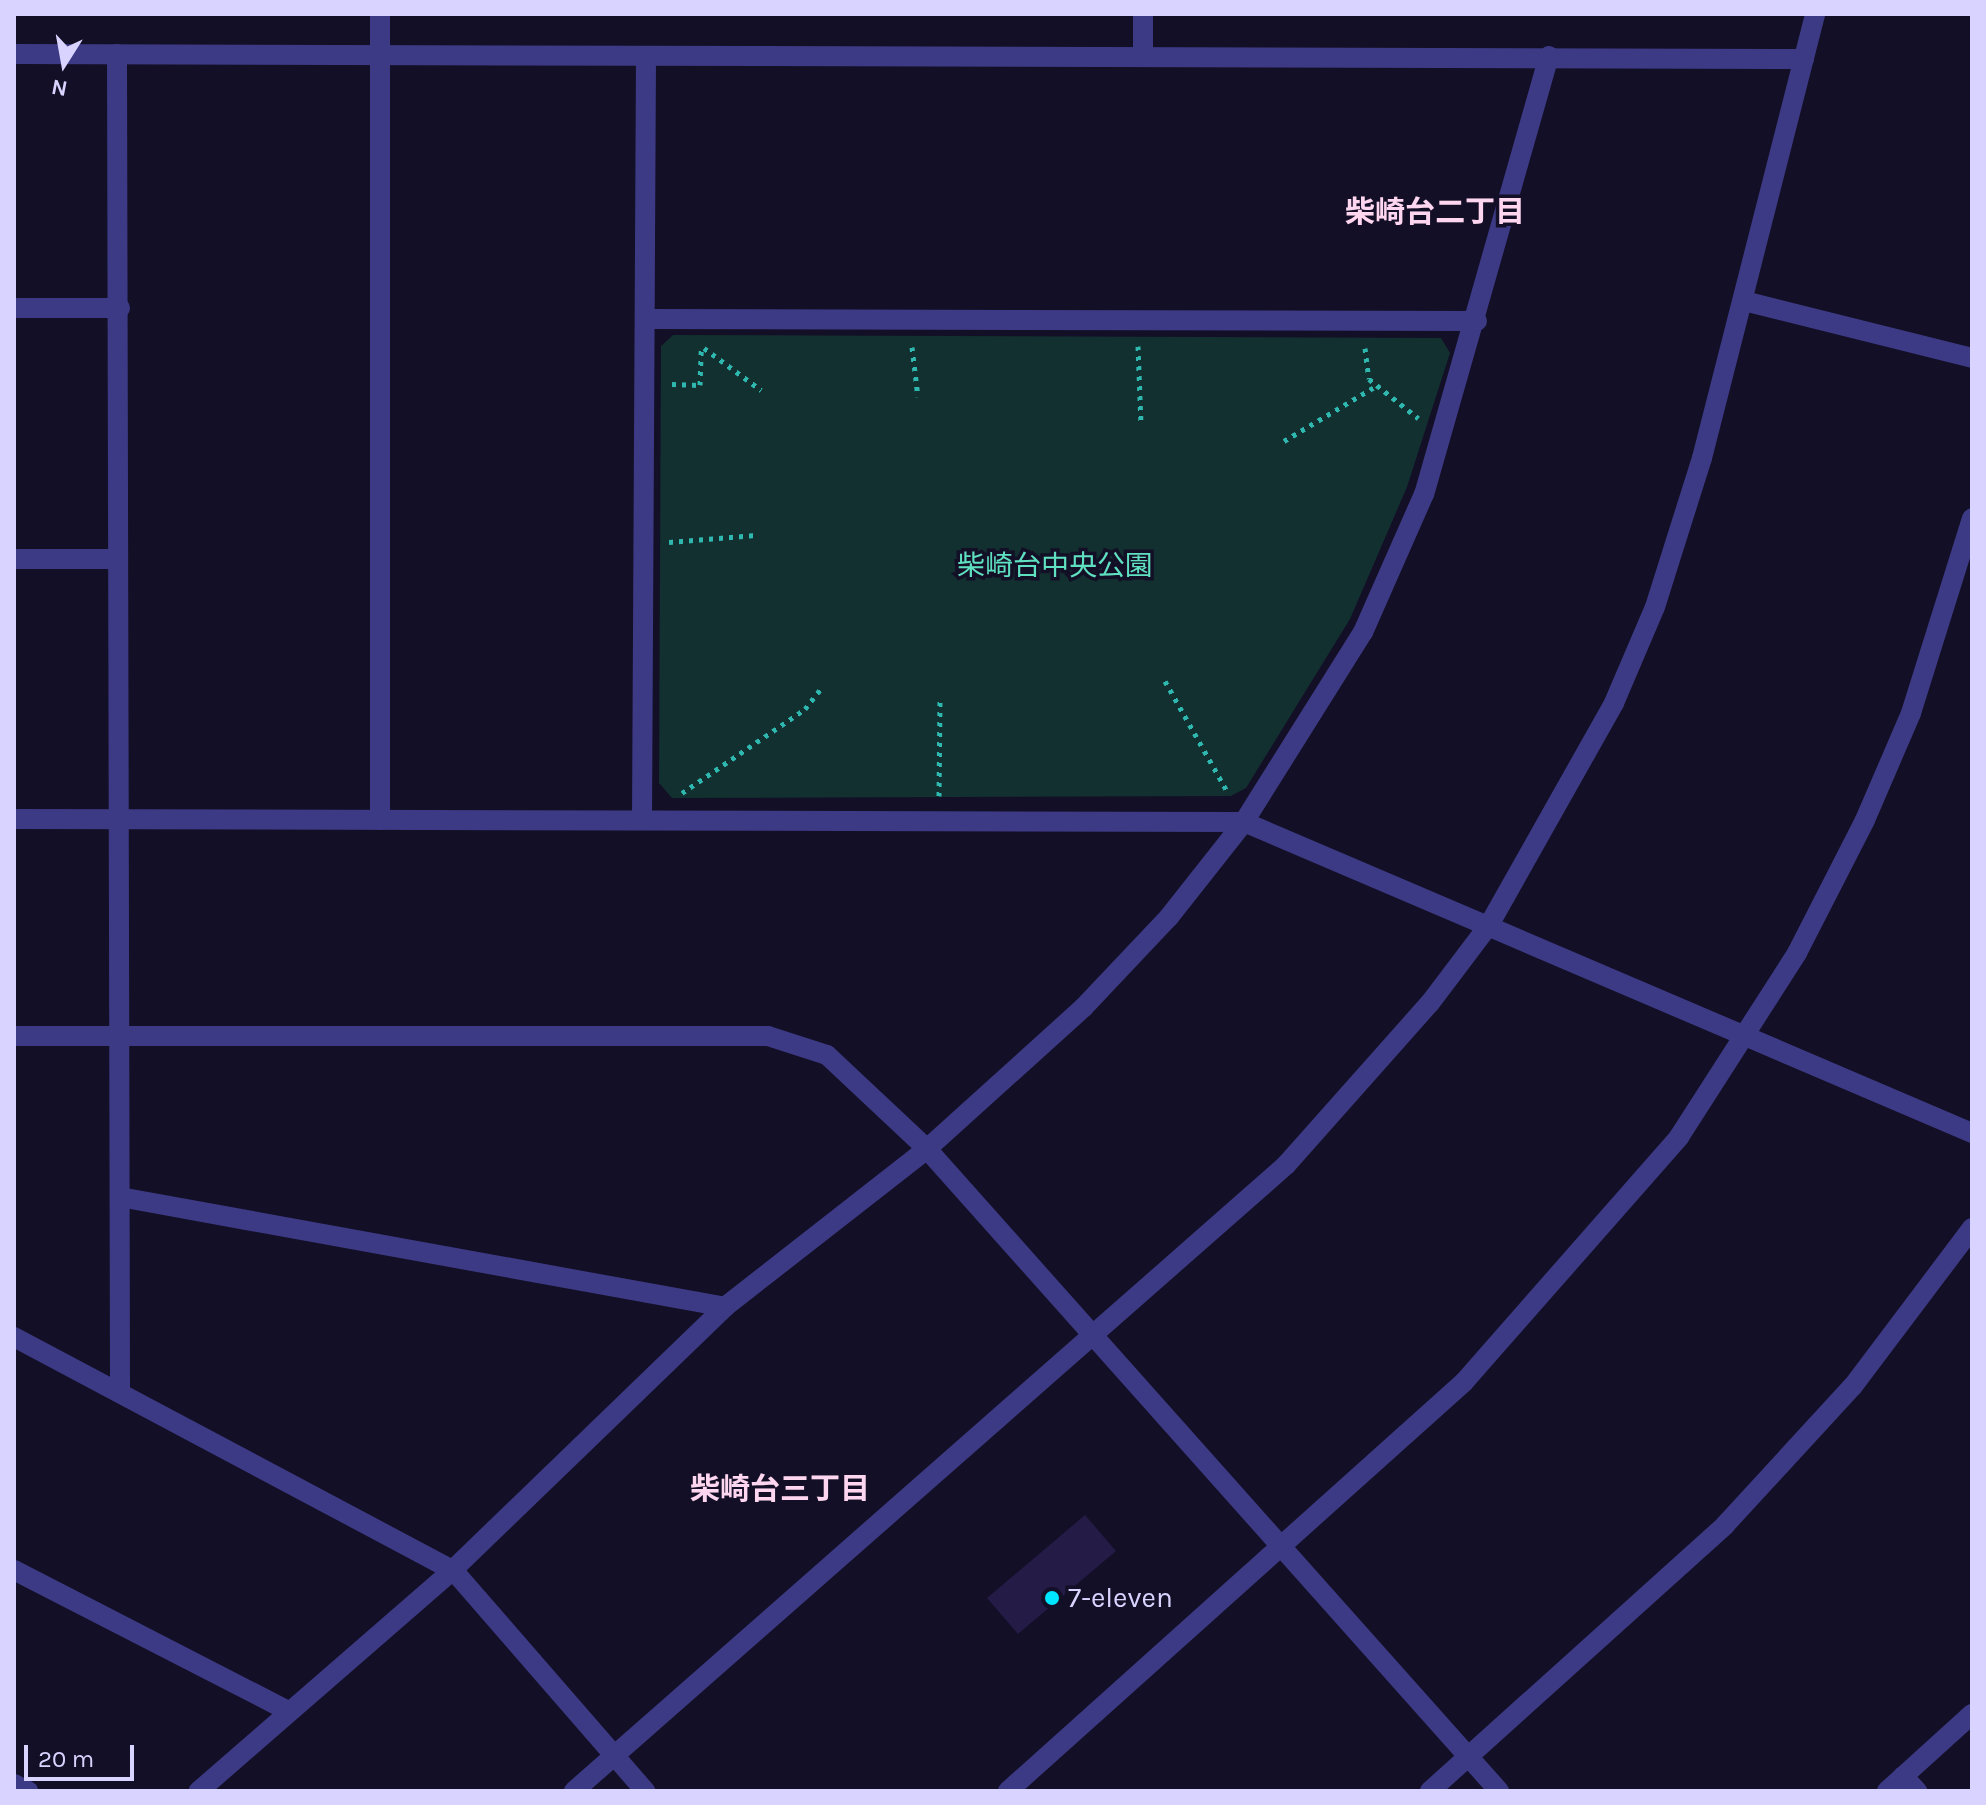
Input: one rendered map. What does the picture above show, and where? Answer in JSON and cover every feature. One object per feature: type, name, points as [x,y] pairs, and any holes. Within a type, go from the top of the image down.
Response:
[{"type":"street","points":[[380,14],[380,820]]},
{"type":"street","points":[[1143,14],[1143,55]]},
{"type":"street","points":[[574,1791],[1095,1339],[1286,1165],[1420,1015],[1489,925],[1614,703],[1655,607],[1744,301],[1815,14]]},
{"type":"street","points":[[14,54],[1804,59]]},
{"type":"street","points":[[117,54],[120,308],[120,1392]]},
{"type":"street","points":[[199,1791],[453,1570],[725,1307],[927,1149],[1129,962],[1244,822],[1363,632],[1443,433],[1477,321],[1549,56]]},
{"type":"street","points":[[642,820],[646,57]]},
{"type":"street","points":[[1744,301],[1972,358]]},
{"type":"street","points":[[14,308],[120,308]]},
{"type":"street","points":[[645,319],[1477,321]]},
{"type":"street","points":[[1008,1791],[1464,1382],[1534,1307],[1679,1137],[1745,1036],[1871,807],[1921,686],[1972,518]]},
{"type":"street","points":[[14,559],[118,559]]},
{"type":"street","points":[[14,819],[1244,822],[1972,1133]]},
{"type":"street","points":[[14,1036],[768,1036],[848,1070],[927,1149],[1499,1791]]},
{"type":"street","points":[[120,1197],[725,1307]]},
{"type":"street","points":[[1430,1791],[1725,1525],[1853,1386],[1972,1228]]},
{"type":"street","points":[[14,1337],[453,1570],[645,1791]]},
{"type":"street","points":[[14,1570],[288,1711]]},
{"type":"street","points":[[1887,1791],[1910,1784],[1972,1714]]},
{"type":"street","points":[[14,1784],[28,1791]]},
{"type":"path","points":[[644,382],[700,385],[701,320]]},
{"type":"path","points":[[1137,321],[1141,424]]},
{"type":"path","points":[[1361,321],[1376,386],[1443,433]]},
{"type":"path","points":[[911,335],[918,397]]},
{"type":"path","points":[[701,346],[761,390]]},
{"type":"path","points":[[1284,441],[1376,386]]},
{"type":"path","points":[[643,546],[756,535]]},
{"type":"path","points":[[1165,681],[1244,822]]},
{"type":"path","points":[[642,820],[805,709],[823,686]]},
{"type":"path","points":[[939,821],[940,698]]},
{"type":"green space","name":"柴崎台中央公園","points":[[673,335],[1441,338],[1450,353],[1407,487],[1350,619],[1246,788],[1231,796],[672,798],[659,783],[661,346]]},
{"type":"building","points":[[1085,1515],[1116,1551],[1018,1634],[987,1598]]},
{"type":"place","name":"7-eleven","points":[[1052,1598]]},
{"type":"district","name":"柴崎台二丁目","points":[[1435,212]]},
{"type":"district","name":"柴崎台三丁目","points":[[780,1489]]}]
